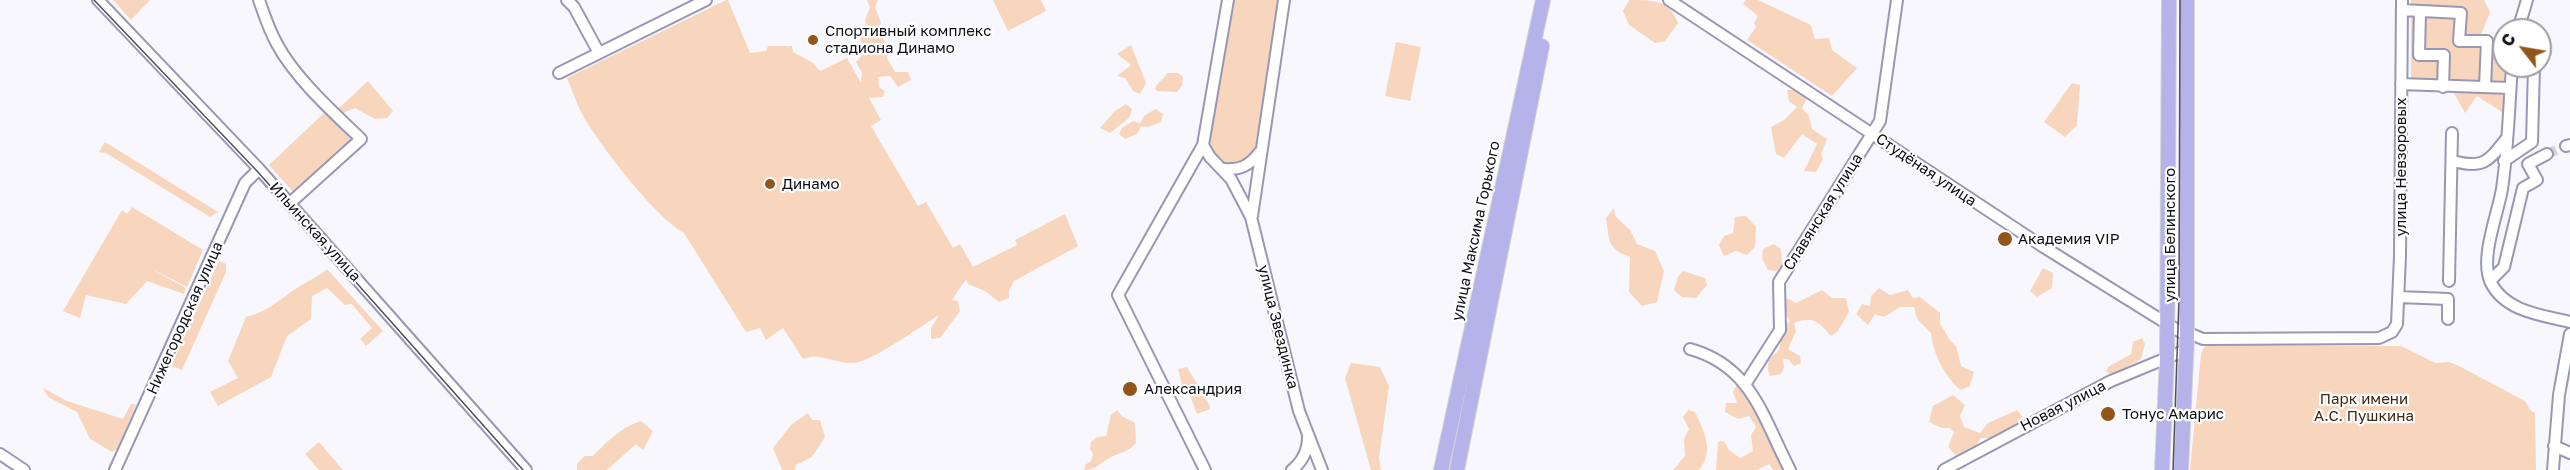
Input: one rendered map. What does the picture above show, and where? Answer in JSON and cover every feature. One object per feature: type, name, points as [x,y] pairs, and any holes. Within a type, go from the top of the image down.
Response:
[{"type":"main road","name":"улица Максима Горького","points":[[1441,470],[1543,0]]},
{"type":"main road","name":"улица Максима Горького","points":[[1457,470],[1551,0]]},
{"type":"main road","name":"улица Белинского","points":[[2162,470],[2167,358],[2169,0]]},
{"type":"main road","name":"улица Белинского","points":[[2181,470],[2186,350],[2187,0]]},
{"type":"street","name":"Ильинская улица","points":[[98,0],[290,203],[526,470]]},
{"type":"street","points":[[259,0],[276,43],[286,59],[329,109],[361,139],[290,203]]},
{"type":"street","points":[[567,0],[574,7],[599,53]]},
{"type":"street","points":[[559,73],[706,0]]},
{"type":"street","points":[[1205,470],[1118,295],[1203,145],[1228,0]]},
{"type":"street","name":"улица Звездинка","points":[[1251,218],[1284,0]]},
{"type":"street","name":"Студёная улица","points":[[1669,0],[2070,265],[2186,334],[2203,339],[2285,340],[2379,338],[2392,332]]},
{"type":"street","name":"Славянская улица","points":[[1746,383],[1780,330],[1779,282],[1880,121],[1897,0]]},
{"type":"street","points":[[2522,18],[2527,0]]},
{"type":"street","points":[[2402,5],[2420,11],[2461,13],[2459,41],[2487,41],[2485,87]]},
{"type":"street","name":"улица Невзоровых","points":[[2392,332],[2397,324],[2399,297],[2402,5]]},
{"type":"street","points":[[2420,11],[2419,55],[2444,55],[2443,87]]},
{"type":"street","points":[[2510,78],[2502,189],[2488,254],[2490,281],[2501,297],[2522,311],[2570,322]]},
{"type":"street","points":[[2504,161],[2532,142],[2534,78]]},
{"type":"street","points":[[2401,84],[2510,88]]},
{"type":"street","points":[[2449,281],[2452,133]]},
{"type":"street","points":[[2453,161],[2478,165],[2491,158],[2506,139]]},
{"type":"street","name":"улица Звездинка","points":[[1203,145],[1210,157],[1224,169],[1251,218],[1308,436],[1322,470]]},
{"type":"street","points":[[1224,169],[1241,168],[1251,164],[1260,153]]},
{"type":"street","points":[[2490,281],[2504,267],[2523,188],[2536,180],[2528,164],[2547,154]]},
{"type":"street","name":"Нижегородская улица","points":[[115,470],[245,183],[259,169]]},
{"type":"street","points":[[2399,297],[2448,299],[2448,319]]},
{"type":"street","points":[[2553,470],[2560,384],[2570,334]]},
{"type":"street","points":[[1690,350],[1708,354],[1734,370],[1746,383],[1790,470]]},
{"type":"street","name":"Новая улица","points":[[1944,470],[2111,381],[2186,350]]},
{"type":"street","points":[[1292,470],[1307,451],[1308,436]]},
{"type":"street","points":[[2554,446],[2570,453]]},
{"type":"street","points":[[0,454],[24,470]]},
{"type":"green space","points":[[113,0],[150,0],[131,20]]},
{"type":"green space","name":"Динамо","points":[[728,0],[750,53],[766,51],[768,46],[788,46],[789,49],[789,46],[792,46],[793,52],[813,63],[820,71],[847,58],[861,83],[862,73],[856,62],[865,52],[860,38],[868,31],[865,20],[870,7],[867,0],[878,0],[875,7],[881,23],[877,30],[889,47],[887,58],[895,72],[908,72],[911,80],[898,87],[890,76],[878,77],[879,87],[885,91],[883,97],[869,98],[881,120],[871,126],[918,206],[926,202],[953,248],[960,244],[973,267],[1017,245],[1015,240],[1065,214],[1078,246],[1014,281],[1009,290],[1009,298],[999,302],[985,291],[968,284],[966,279],[952,300],[958,301],[960,311],[940,338],[931,339],[931,328],[939,315],[884,350],[861,361],[846,363],[822,357],[803,359],[783,328],[766,340],[760,328],[746,332],[684,233],[672,225],[645,198],[594,134],[580,111],[567,78]]},
{"type":"green space","points":[[993,0],[1041,0],[1046,11],[1008,31]]},
{"type":"green space","points":[[1232,0],[1280,0],[1255,151],[1245,160],[1235,164],[1225,163],[1214,155],[1209,138]]},
{"type":"green space","points":[[1629,0],[1654,1],[1670,10],[1678,23],[1665,41],[1655,43],[1629,25],[1623,11]]},
{"type":"green space","points":[[1746,0],[1758,0],[1811,25],[1815,39],[1829,38],[1832,50],[1857,68],[1832,96],[1747,40],[1756,27],[1754,23],[1758,16],[1743,4]]},
{"type":"green space","points":[[2411,0],[2484,0],[2490,12],[2480,37],[2492,39],[2492,78],[2505,78],[2505,114],[2477,96],[2465,113],[2452,90],[2411,79]]},
{"type":"green space","points":[[1396,42],[1421,47],[1410,101],[1385,96]]},
{"type":"green space","points":[[1131,45],[1146,83],[1140,94],[1133,91],[1125,78],[1117,76],[1131,65],[1117,54]]},
{"type":"green space","points":[[1167,73],[1178,73],[1183,77],[1182,86],[1177,92],[1157,91],[1155,88]]},
{"type":"green space","points":[[368,81],[393,111],[387,118],[375,119],[355,108],[343,113],[338,109]]},
{"type":"green space","points":[[2072,83],[2080,85],[2077,125],[2065,137],[2044,122]]},
{"type":"green space","points":[[1787,90],[1799,90],[1807,98],[1802,108],[1809,116],[1812,129],[1827,139],[1821,154],[1823,159],[1816,172],[1804,171],[1817,144],[1802,134],[1784,158],[1776,154],[1771,127],[1784,120],[1797,107],[1789,101]]},
{"type":"green space","points":[[1126,104],[1132,109],[1129,118],[1110,133],[1100,128],[1115,111]]},
{"type":"green space","points":[[1156,109],[1163,114],[1161,122],[1148,127],[1141,126],[1137,134],[1125,139],[1119,134],[1122,128],[1133,121],[1140,123],[1145,115]]},
{"type":"green space","points":[[326,111],[353,142],[296,195],[269,165]]},
{"type":"green space","points":[[105,142],[218,212],[210,217],[106,153],[99,152]]},
{"type":"green space","points":[[132,207],[203,250],[187,287],[146,266],[186,288],[184,294],[147,281],[126,304],[86,295],[80,318],[63,311],[122,210],[127,214]]},
{"type":"green space","points":[[1614,208],[1615,216],[1630,230],[1637,244],[1655,251],[1664,271],[1657,302],[1642,306],[1629,292],[1630,257],[1613,247],[1609,238],[1606,218]]},
{"type":"green space","points":[[1746,216],[1756,227],[1755,247],[1747,255],[1736,251],[1724,256],[1719,245],[1724,236],[1733,233],[1735,217]]},
{"type":"green space","points":[[1774,244],[1781,249],[1782,264],[1777,271],[1768,270],[1762,258],[1763,249]]},
{"type":"green space","points":[[219,261],[226,264],[226,272],[182,370],[171,366]]},
{"type":"green space","points":[[2043,268],[2053,273],[2052,288],[2037,297],[2030,291]]},
{"type":"green space","points":[[327,269],[383,331],[366,346],[360,339],[372,328],[352,304],[345,305],[327,288],[312,296],[311,319],[287,336],[271,377],[218,406],[210,392],[238,378],[228,361],[246,317],[268,308]]},
{"type":"green space","points":[[1683,271],[1705,278],[1707,285],[1696,298],[1682,297],[1674,290],[1678,277]]},
{"type":"green space","points":[[1879,288],[1890,295],[1908,290],[1913,298],[1920,297],[1940,313],[1940,323],[1956,346],[1961,366],[1974,372],[1970,386],[1961,390],[1945,372],[1937,356],[1931,333],[1917,319],[1914,307],[1900,307],[1884,317],[1875,314],[1868,325],[1856,314],[1862,304],[1870,306],[1871,296]]},
{"type":"green space","points":[[1822,290],[1832,298],[1846,298],[1849,312],[1838,331],[1831,336],[1815,321],[1806,320],[1794,323],[1796,331],[1788,349],[1800,356],[1801,363],[1794,366],[1788,359],[1783,359],[1784,368],[1781,374],[1770,376],[1769,361],[1779,350],[1783,327],[1790,321],[1782,309],[1787,298],[1796,303]]},
{"type":"green space","points":[[2142,338],[2145,344],[2141,359],[2113,374],[2106,372],[2108,367],[2131,354],[2133,342]]},
{"type":"green space","name":"Парк имени А.С. Пушкина","points":[[2210,345],[2401,346],[2435,363],[2449,362],[2525,401],[2530,410],[2535,413],[2536,470],[2190,470],[2201,354],[2204,347]]},
{"type":"green space","points":[[1351,363],[1380,367],[1389,386],[1379,458],[1381,470],[1371,470],[1345,378]]},
{"type":"green space","points":[[1187,367],[1210,406],[1210,409],[1197,414],[1191,398],[1183,389],[1178,369]]},
{"type":"green space","points":[[1738,382],[1745,388],[1787,470],[1773,470],[1769,464],[1757,470],[1716,470],[1718,442],[1724,441],[1729,450],[1740,458],[1753,451],[1751,435],[1756,427],[1749,416],[1738,419],[1725,412],[1726,403],[1737,403],[1733,392]]},
{"type":"green space","points":[[43,388],[67,401],[123,419],[131,404],[136,405],[117,449],[112,452],[90,439],[77,412],[48,397]]},
{"type":"green space","points":[[1953,395],[1965,405],[1960,416],[1964,427],[1980,433],[1988,423],[2017,410],[2022,416],[2019,425],[1991,438],[1981,438],[1974,449],[1957,457],[1948,447],[1954,432],[1950,428],[1942,428],[1929,422],[1933,406]]},
{"type":"green space","points":[[1117,410],[1122,416],[1135,423],[1136,443],[1094,468],[1084,470],[1093,454],[1090,449],[1091,442],[1097,437],[1106,436],[1111,415]]},
{"type":"green space","points":[[1688,410],[1695,412],[1702,427],[1706,441],[1706,456],[1699,470],[1673,470],[1685,456],[1684,439],[1689,429],[1683,417]]},
{"type":"green space","points":[[808,413],[812,420],[820,420],[825,437],[812,457],[796,465],[795,470],[782,470],[773,448],[791,425]]},
{"type":"green space","points":[[641,421],[653,431],[643,450],[636,444],[607,470],[577,470],[577,464],[585,456],[593,456],[621,431]]},
{"type":"green space","points":[[319,442],[343,470],[319,470],[305,454]]},
{"type":"tunnel","points":[[2547,154],[2566,146]]},
{"type":"tram line","points":[[94,0],[257,171],[523,470]]},
{"type":"tram line","points":[[2173,470],[2179,299],[2180,0]]},
{"type":"place","name":"Спортивный комплекс стадиона Динамо","points":[[813,40]]},
{"type":"place","name":"Динамо","points":[[770,184]]},
{"type":"place","name":"Академия VIP","points":[[2005,239]]},
{"type":"place","name":"Александрия","points":[[1130,389]]},
{"type":"place","name":"Тонус Амарис","points":[[2108,414]]}]
